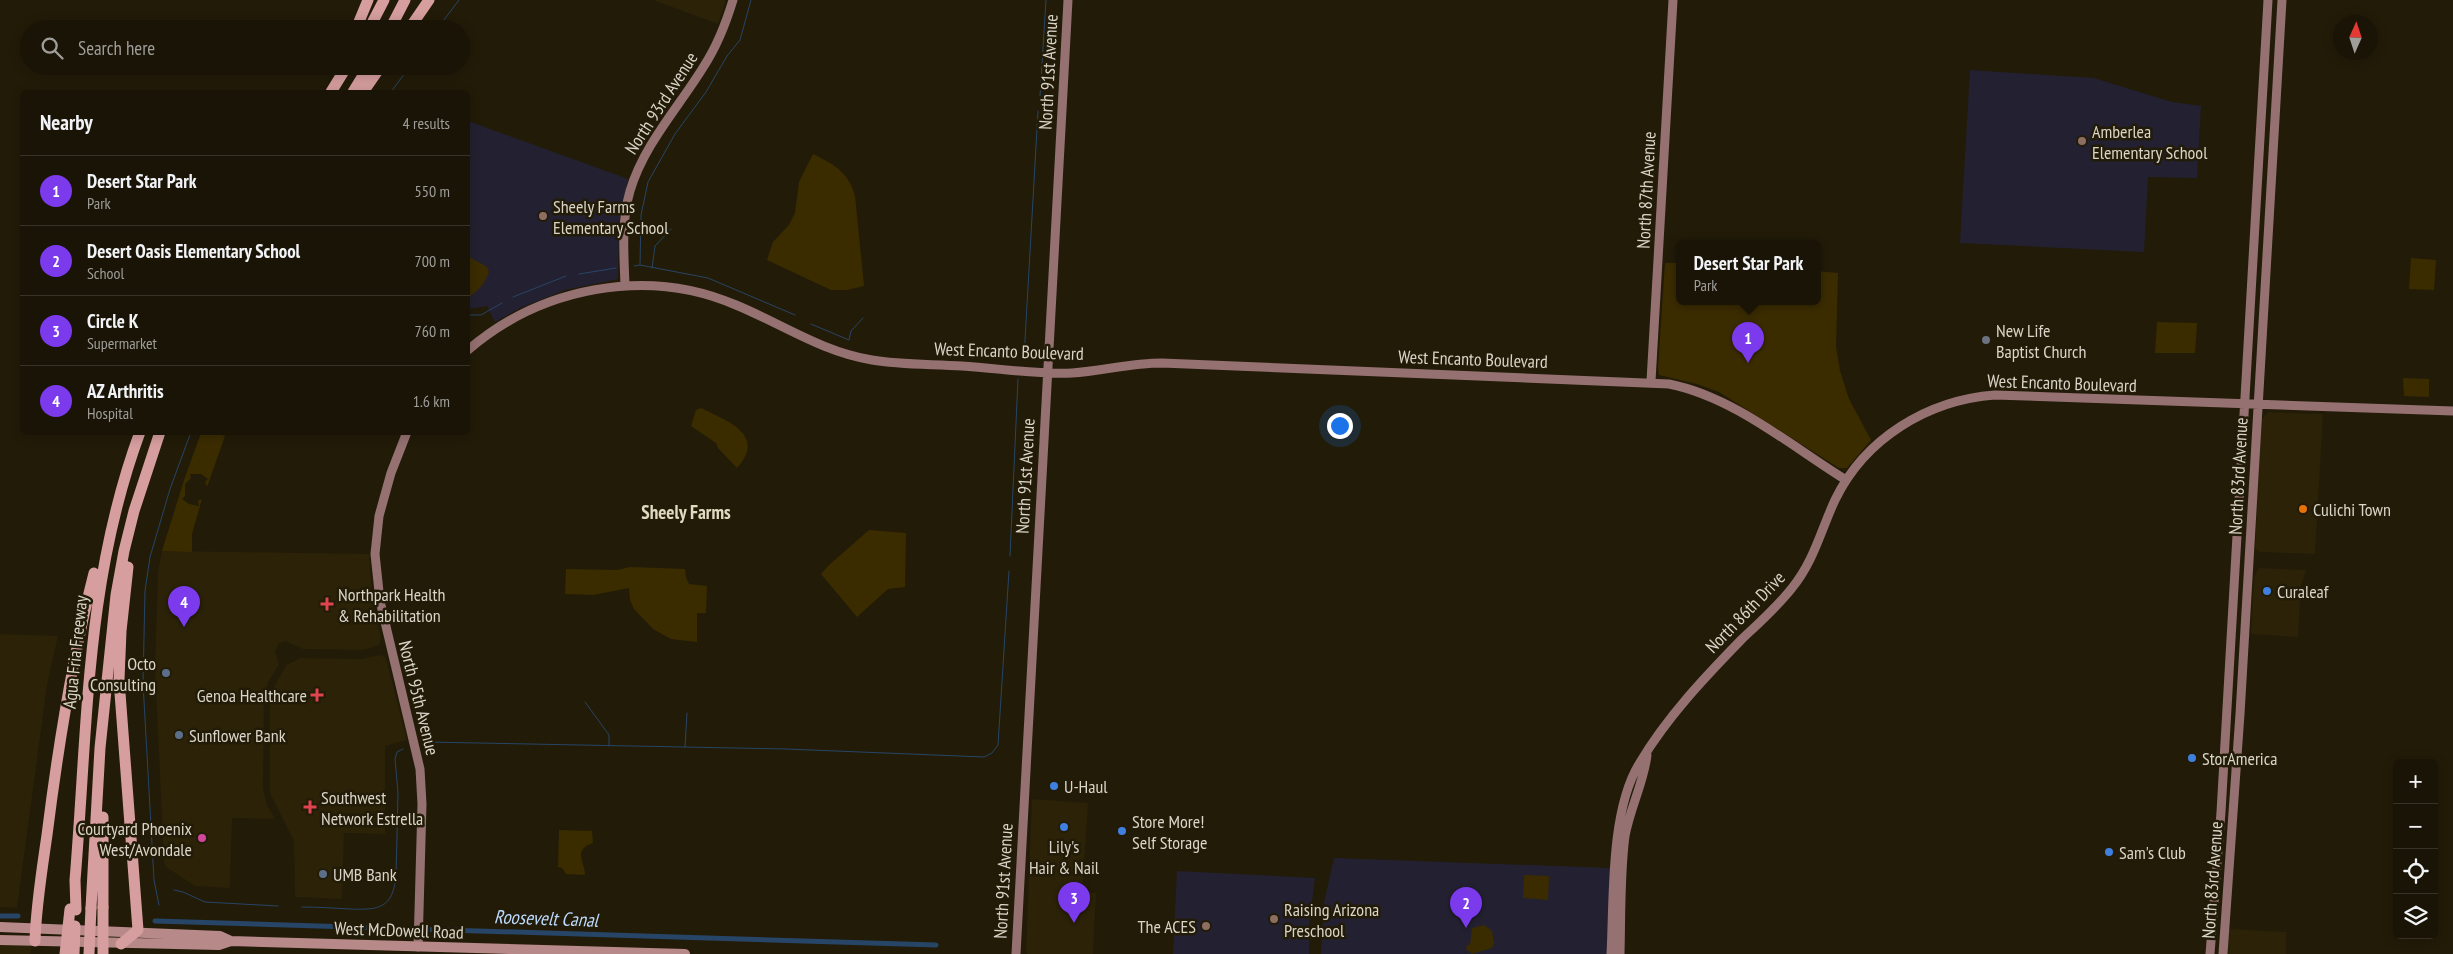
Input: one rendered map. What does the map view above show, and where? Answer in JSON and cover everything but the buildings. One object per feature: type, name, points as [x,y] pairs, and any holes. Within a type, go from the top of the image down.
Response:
[{"type":"highway","points":[[360,20],[368,0]]},
{"type":"highway","points":[[374,20],[384,0]]},
{"type":"highway","points":[[395,20],[405,0]]},
{"type":"highway","points":[[415,20],[429,0]]},
{"type":"highway","points":[[324,90],[333,75]]},
{"type":"highway","points":[[332,90],[341,75]]},
{"type":"highway","points":[[354,90],[363,75]]},
{"type":"highway","points":[[364,90],[375,75]]},
{"type":"highway","name":"Agua Fria Freeway","points":[[73,909],[91,647],[100,580],[119,496],[139,435]]},
{"type":"highway","name":"Agua Fria Freeway","points":[[104,718],[116,595],[124,551],[134,511],[159,435]]},
{"type":"highway","points":[[35,941],[50,807],[73,664],[110,511],[119,496]]},
{"type":"highway","points":[[120,944],[137,932],[119,680],[124,595],[135,534],[134,511]]},
{"type":"highway","points":[[103,954],[104,718]]},
{"type":"highway","points":[[89,954],[100,748],[104,718]]},
{"type":"highway","points":[[65,954],[73,909]]},
{"type":"highway","points":[[73,909],[74,954]]},
{"type":"main road","name":"West McDowell Road","points":[[0,927],[220,936],[231,941]]},
{"type":"main road","name":"West McDowell Road","points":[[0,940],[219,945],[231,941],[685,954]]},
{"type":"street","name":"North 93rd Avenue","points":[[625,286],[624,222],[634,180],[640,165],[659,132],[715,48],[733,0]]},
{"type":"street","name":"North 91st Avenue","points":[[1016,954],[1068,0]]},
{"type":"street","name":"North 87th Avenue","points":[[1651,381],[1673,0]]},
{"type":"street","name":"North 83rd Avenue","points":[[2210,954],[2221,812],[2268,0]]},
{"type":"street","name":"North 83rd Avenue","points":[[2223,954],[2234,812],[2282,0]]},
{"type":"street","name":"West Encanto Boulevard","points":[[470,349],[498,328],[537,306],[579,293],[625,286],[669,287],[714,297],[740,306],[815,344],[859,358],[892,363],[1047,372],[1079,372],[1138,363],[1162,363],[1651,381],[1684,387],[1720,401],[1846,480],[1866,455],[1896,429],[1929,411],[1960,400],[1995,396],[2453,411]]},
{"type":"street","name":"North 95th Avenue","points":[[405,435],[379,516],[375,554],[380,601],[420,769],[422,804],[418,946]]},
{"type":"street","name":"North 86th Drive","points":[[1611,954],[1621,843],[1646,767],[1647,754],[1679,706],[1792,589],[1816,550],[1834,503],[1846,480]]},
{"type":"street","points":[[2221,812],[2234,812]]},
{"type":"street","name":"North 86th Drive","points":[[1620,954],[1621,843]]},
{"type":"shaded area","points":[[653,0],[726,0],[718,24]]},
{"type":"shaded area","name":"Amberlea Elementary School","points":[[1970,70],[2094,78],[2172,102],[2201,106],[2197,178],[2148,177],[2144,252],[1960,243]]},
{"type":"shaded area","name":"Sheely Farms Elementary School","points":[[470,122],[628,179],[619,223],[618,279],[565,290],[520,308],[495,322],[487,306],[470,309]]},
{"type":"shaded area","points":[[813,154],[839,170],[849,181],[852,188],[855,196],[864,286],[847,290],[831,290],[767,260],[773,242],[789,225],[795,213],[799,182]]},
{"type":"shaded area","points":[[470,257],[487,267],[489,272],[481,287],[470,296]]},
{"type":"shaded area","points":[[2411,258],[2436,260],[2434,290],[2409,289]]},
{"type":"shaded area","points":[[1665,263],[1676,263],[1676,305],[1821,305],[1821,271],[1838,273],[1836,347],[1840,371],[1849,399],[1871,440],[1847,468],[1839,468],[1719,392],[1697,384],[1659,375]]},
{"type":"shaded area","points":[[2157,322],[2197,323],[2195,353],[2155,353]]},
{"type":"shaded area","points":[[2403,378],[2429,379],[2429,397],[2404,396]]},
{"type":"shaded area","points":[[701,408],[732,424],[746,438],[748,446],[745,456],[737,468],[718,448],[716,443],[691,426],[696,410]]},
{"type":"shaded area","points":[[2268,412],[2323,414],[2315,554],[2260,552],[2255,549],[2261,420]]},
{"type":"shaded area","points":[[200,435],[225,436],[207,487],[205,482],[208,479],[201,474],[190,474],[191,478],[185,484],[185,496],[182,499],[189,504],[199,506],[198,501],[202,499],[192,534],[192,552],[162,551]]},
{"type":"shaded area","points":[[869,530],[906,533],[905,587],[888,589],[857,617],[821,574]]},
{"type":"shaded area","points":[[162,551],[369,554],[372,596],[381,639],[379,645],[364,650],[303,649],[286,641],[279,643],[275,651],[279,664],[268,683],[264,697],[263,788],[267,805],[275,819],[232,818],[230,888],[195,886],[166,867],[164,862],[155,667],[158,572]]},
{"type":"shaded area","points":[[630,567],[685,569],[689,584],[707,586],[706,613],[697,613],[697,642],[671,639],[653,629],[634,609],[630,600],[629,588],[593,595],[565,594],[566,569],[617,570]]},
{"type":"shaded area","points":[[2259,568],[2306,570],[2301,585],[2298,637],[2251,634],[2254,577]]},
{"type":"shaded area","points":[[0,634],[58,636],[47,685],[17,908],[0,907]]},
{"type":"shaded area","points":[[380,655],[386,658],[407,740],[385,746],[385,834],[344,833],[342,899],[295,897],[294,841],[270,793],[270,701],[272,691],[286,665],[301,658],[361,659]]},
{"type":"shaded area","points":[[1032,799],[1088,803],[1082,892],[1096,893],[1093,954],[1027,954]]},
{"type":"shaded area","points":[[559,830],[592,831],[593,843],[583,849],[581,853],[585,875],[566,874],[562,868],[558,867]]},
{"type":"shaded area","points":[[1334,858],[1611,868],[1608,954],[1321,954],[1324,903]]},
{"type":"shaded area","points":[[1177,871],[1315,878],[1309,926],[1309,954],[1173,954]]},
{"type":"shaded area","points":[[1524,875],[1549,876],[1548,900],[1523,898]]},
{"type":"shaded area","points":[[1484,925],[1492,931],[1494,943],[1492,948],[1472,954],[1466,949],[1467,945],[1470,945],[1472,928]]},
{"type":"shaded area","points":[[2229,929],[2286,932],[2286,954],[2228,954]]},
{"type":"shaded area","points":[[0,943],[32,944],[30,954],[0,954]]},
{"type":"waterway","points":[[444,20],[459,0]]},
{"type":"waterway","points":[[640,265],[641,215],[648,182],[675,134],[706,92],[727,56],[740,40],[751,0]]},
{"type":"waterway","points":[[1040,96],[1046,0]]},
{"type":"waterway","points":[[392,90],[403,75]]},
{"type":"waterway","points":[[1024,358],[1038,111]]},
{"type":"waterway","points":[[652,268],[655,246],[671,229]]},
{"type":"waterway","points":[[634,266],[640,265],[708,278],[795,315]]},
{"type":"waterway","points":[[579,274],[616,268]]},
{"type":"waterway","points":[[513,297],[566,276]]},
{"type":"waterway","points":[[470,315],[481,315],[502,303]]},
{"type":"waterway","points":[[811,324],[849,340],[851,331],[863,318]]},
{"type":"waterway","points":[[1010,556],[1018,379]]},
{"type":"waterway","points":[[159,905],[154,880],[143,683],[145,591],[150,557],[170,489],[190,435]]},
{"type":"waterway","points":[[426,742],[786,749],[984,757],[992,753],[998,745],[1009,571]]},
{"type":"waterway","points":[[585,702],[609,735],[609,746]]},
{"type":"waterway","points":[[685,747],[687,713]]},
{"type":"waterway","points":[[302,907],[369,909],[383,905],[392,895],[396,875],[398,793],[395,759],[397,752],[403,749]]},
{"type":"waterway","points":[[174,890],[205,902],[278,906]]},
{"type":"waterway","name":"Roosevelt Canal","points":[[0,916],[18,916]]},
{"type":"waterway","name":"Roosevelt Canal","points":[[155,921],[936,945]]},
{"type":"place","name":"Amberlea Elementary School","points":[[2082,141]]},
{"type":"place","name":"Sheely Farms Elementary School","points":[[543,216]]},
{"type":"place","name":"New Life Baptist Church","points":[[1986,340]]},
{"type":"place","name":"Desert Star Park","points":[[1748,363]]},
{"type":"place","name":"Culichi Town","points":[[2303,509]]},
{"type":"place","name":"Curaleaf","points":[[2267,591]]},
{"type":"place","name":"Northpark Health & Rehabilitation","points":[[327,604]]},
{"type":"place","name":"AZ Arthritis","points":[[184,627]]},
{"type":"place","name":"Octo Consulting","points":[[166,673]]},
{"type":"place","name":"Genoa Healthcare","points":[[317,695]]},
{"type":"place","name":"Sunflower Bank","points":[[179,735]]},
{"type":"place","name":"StorAmerica","points":[[2192,758]]},
{"type":"place","name":"U-Haul","points":[[1054,786]]},
{"type":"place","name":"Southwest Network Estrella","points":[[310,807]]},
{"type":"place","name":"Lily's Hair & Nail","points":[[1064,827]]},
{"type":"place","name":"Store More! Self Storage","points":[[1122,831]]},
{"type":"place","name":"Courtyard Phoenix West/Avondale","points":[[202,838]]},
{"type":"place","name":"Sam's Club","points":[[2109,852]]},
{"type":"place","name":"UMB Bank","points":[[323,874]]},
{"type":"place","name":"Raising Arizona Preschool","points":[[1274,919]]},
{"type":"place","name":"Circle K","points":[[1074,923]]},
{"type":"place","name":"The ACES","points":[[1206,926]]},
{"type":"place","name":"Desert Oasis Elementary School","points":[[1466,928]]},
{"type":"district","name":"Sheely Farms","points":[[686,512]]}]
